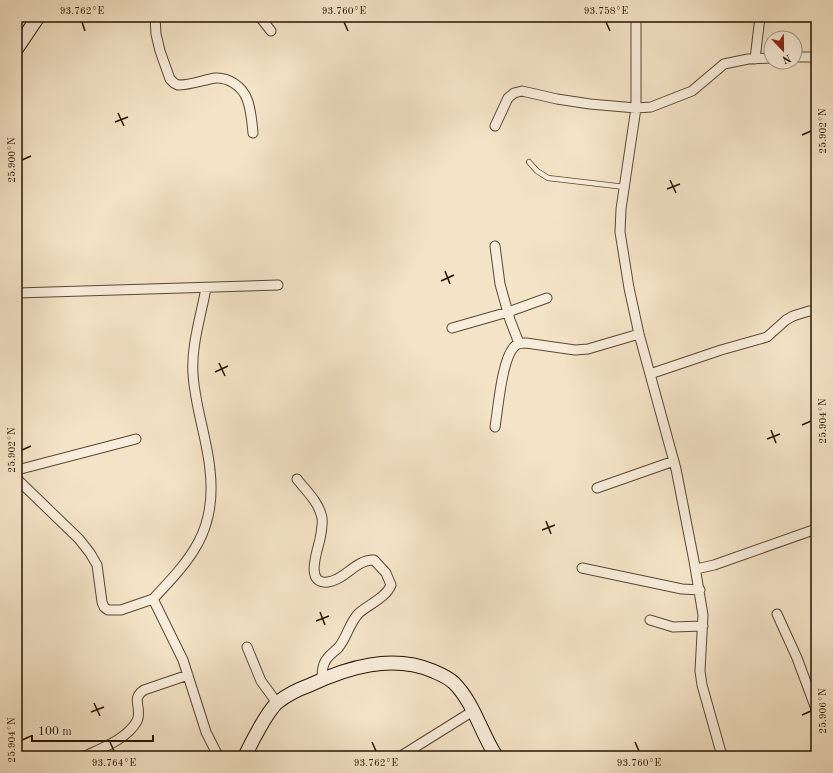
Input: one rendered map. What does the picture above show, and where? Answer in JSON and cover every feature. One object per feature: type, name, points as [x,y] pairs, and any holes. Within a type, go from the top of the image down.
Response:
[{"type":"street","points":[[17,48],[38,17]]},
{"type":"street","points":[[155,17],[158,40],[170,79],[178,85],[215,78],[228,79],[234,83],[248,100],[253,133]]},
{"type":"street","points":[[260,17],[271,31]]},
{"type":"street","points":[[636,17],[636,108],[620,232],[629,288],[639,334],[674,461],[696,569],[703,615],[700,671],[702,685],[722,756]]},
{"type":"street","points":[[755,59],[760,17]]},
{"type":"street","points":[[803,57],[816,57]]},
{"type":"street","points":[[495,126],[508,98],[514,93],[522,91],[557,99],[590,104],[636,108],[651,107],[692,90],[724,64],[741,60],[763,58]]},
{"type":"street","points":[[496,246],[500,284],[519,344]]},
{"type":"street","points":[[17,293],[278,285]]},
{"type":"street","points":[[17,479],[79,539],[90,553],[97,565],[104,607],[108,610],[121,610],[153,599],[172,579],[194,551],[206,527],[211,504],[210,470],[196,402],[193,373],[193,353],[206,288]]},
{"type":"street","points":[[452,328],[508,312],[547,298]]},
{"type":"street","points":[[650,374],[721,350],[767,337],[786,320],[793,316],[810,311],[816,312]]},
{"type":"street","points":[[495,427],[505,368],[512,349],[519,344],[541,345],[575,350],[588,349],[639,334]]},
{"type":"street","points":[[17,470],[136,439]]},
{"type":"street","points":[[597,488],[674,461]]},
{"type":"street","points":[[297,479],[310,495],[321,516],[320,539],[314,566],[317,578],[325,583],[330,582],[365,561],[374,560],[386,573],[391,585],[389,590],[384,595],[367,606],[352,620],[341,644],[324,663],[322,679]]},
{"type":"street","points":[[696,569],[714,565],[815,532]]},
{"type":"street","points":[[582,568],[682,589],[700,590]]},
{"type":"street","points":[[153,599],[183,660],[206,732],[218,756]]},
{"type":"street","points":[[777,614],[797,658],[816,709]]},
{"type":"street","points":[[650,620],[673,627],[703,626]]},
{"type":"street","points":[[247,647],[261,681],[277,703]]},
{"type":"street","points":[[245,756],[277,703],[322,679],[368,664],[388,663],[410,664],[428,669],[445,676],[454,683],[464,695],[496,756]]},
{"type":"street","points":[[85,756],[120,737],[135,723],[139,713],[137,698],[138,693],[188,675]]},
{"type":"street","points":[[401,756],[476,716]]},
{"type":"lane","points":[[529,162],[537,171],[548,178],[625,187]]}]
